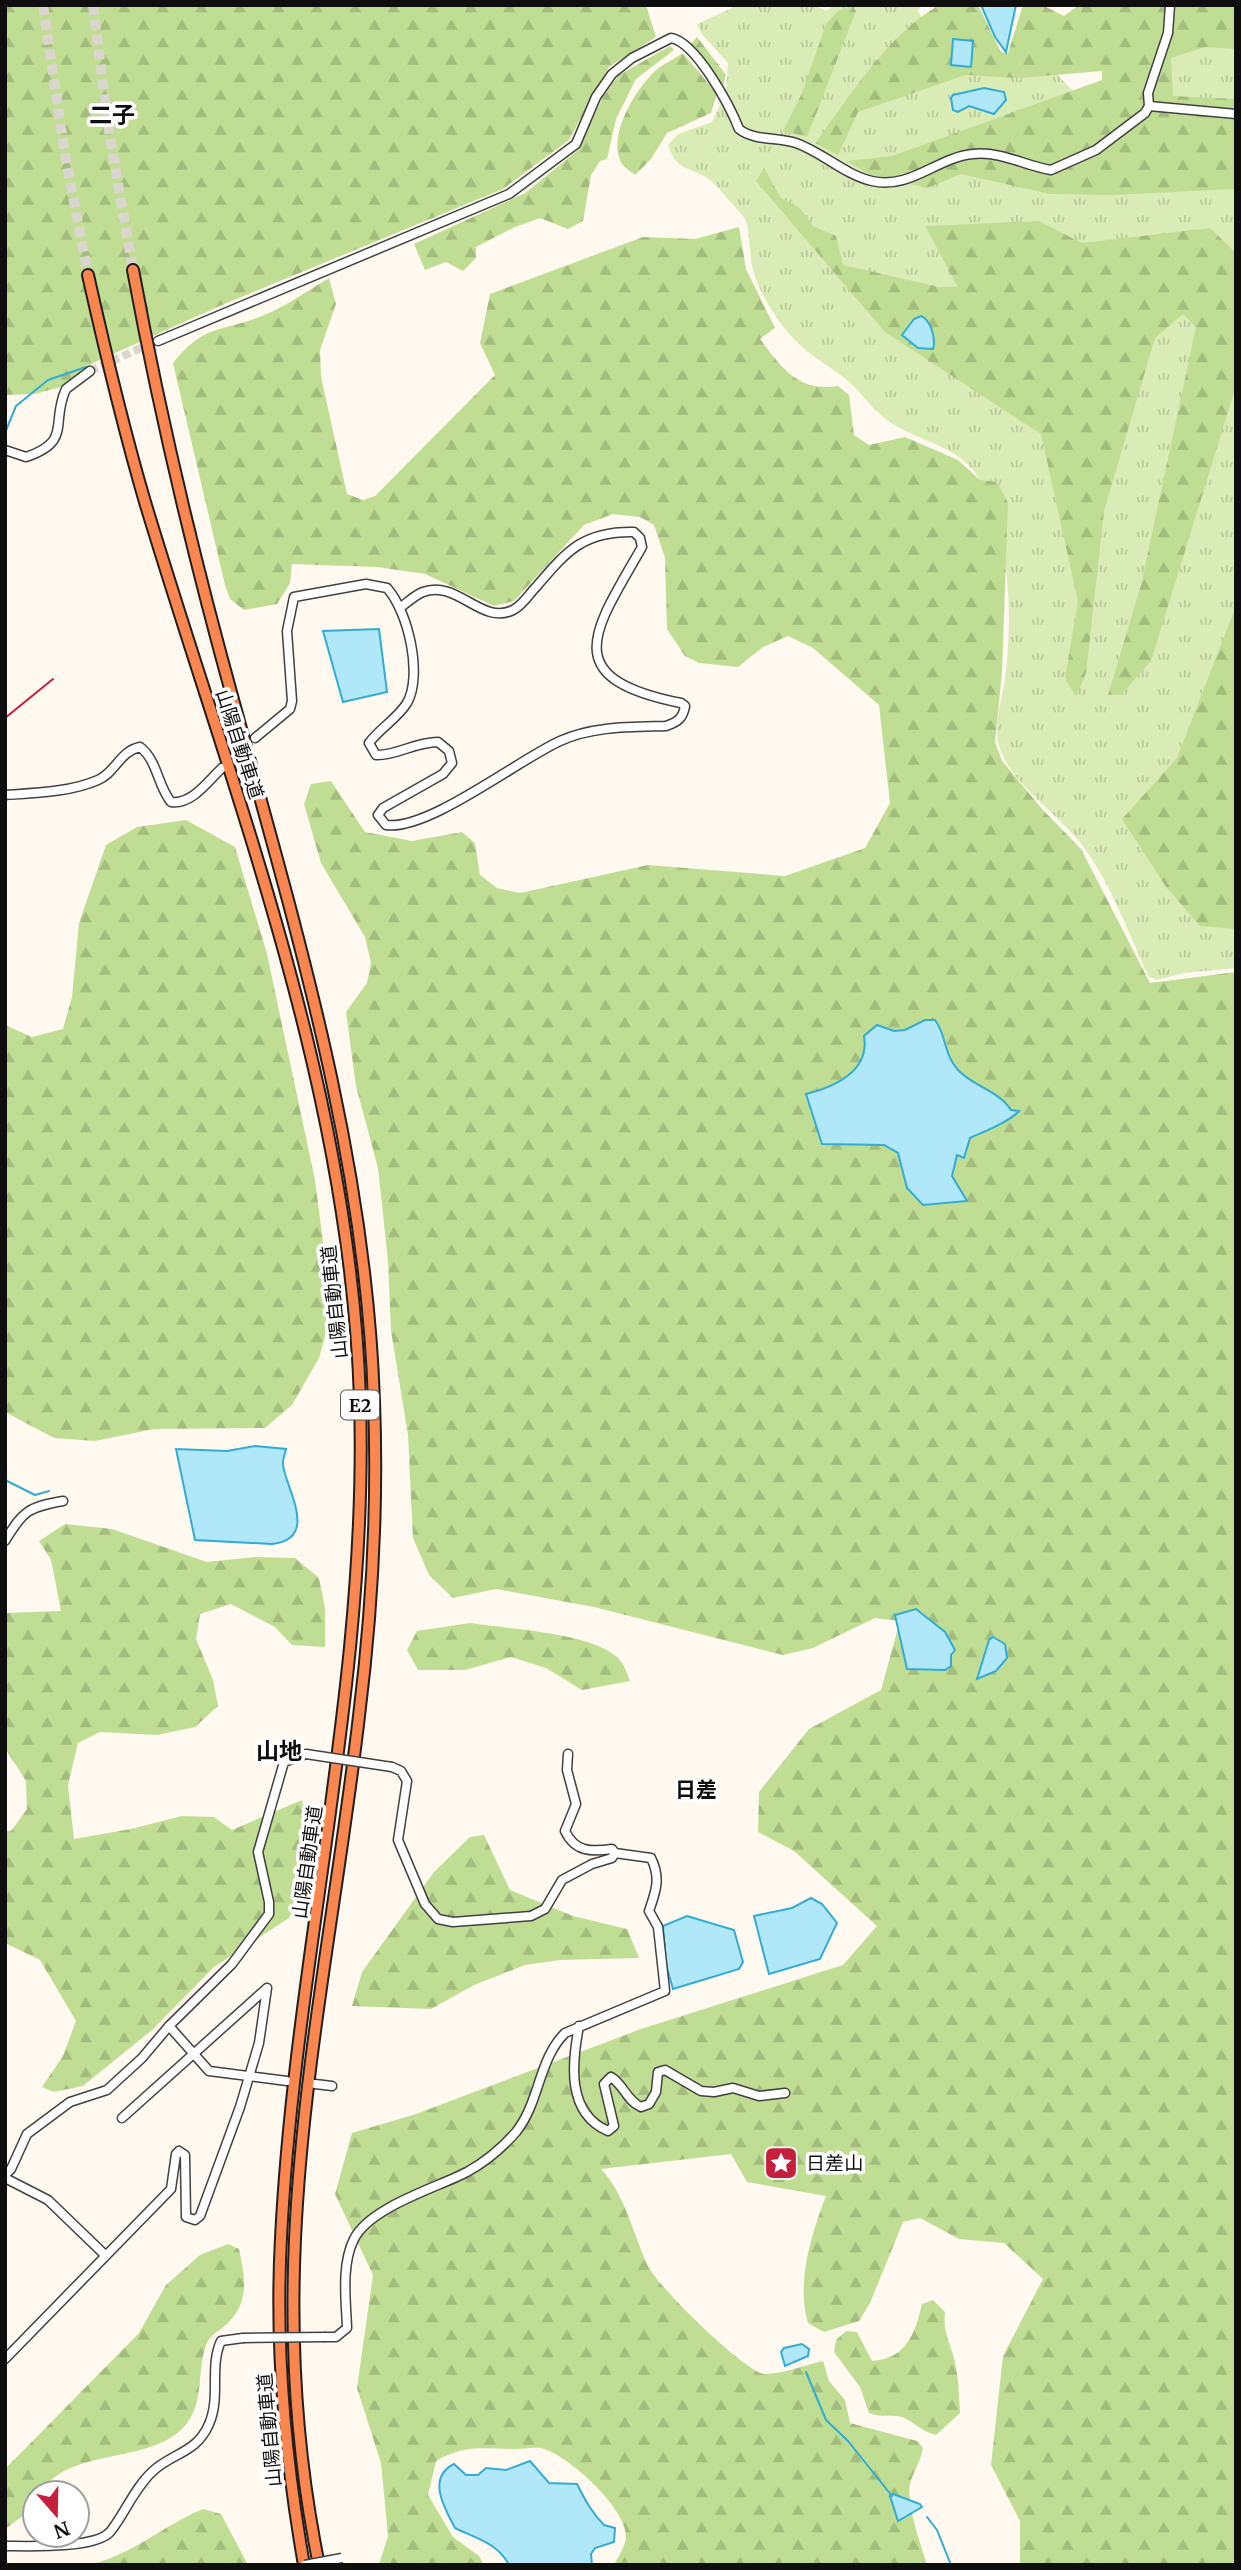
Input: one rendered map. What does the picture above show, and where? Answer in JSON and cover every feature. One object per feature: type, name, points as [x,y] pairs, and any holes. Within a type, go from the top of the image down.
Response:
[{"type":"highway","name":"山陽自動車道","points":[[133,270],[158,403],[186,521],[325,1039],[355,1201],[367,1293],[376,1473],[370,1596],[360,1716],[312,2051],[295,2240],[296,2397],[318,2565]]},
{"type":"highway","name":"山陽自動車道","points":[[88,275],[145,503],[292,972],[325,1110],[353,1296],[360,1396],[357,1596],[345,1713],[298,2051],[280,2244],[282,2398],[287,2456],[305,2565]]},
{"type":"street","points":[[158,341],[509,194],[576,144],[596,97],[612,74],[632,58],[671,38],[677,39],[689,51],[714,81],[739,128],[746,134],[791,141],[816,150],[870,181],[899,182],[955,158],[973,154],[1005,156],[1051,170],[1078,160],[1118,136],[1145,113],[1149,106],[1148,93],[1168,33],[1170,5]]},
{"type":"street","points":[[1149,106],[1236,114]]},
{"type":"street","points":[[5,450],[26,457],[51,445],[59,432],[66,389],[90,371]]},
{"type":"street","points":[[256,738],[290,709],[292,701],[287,631],[294,597],[348,587],[379,585],[387,588],[401,607],[409,634],[413,689],[399,714],[369,743],[371,750],[382,756],[418,743],[438,742],[449,751],[452,763],[443,774],[383,808],[379,815],[386,825],[398,825],[432,814],[561,741],[588,731],[666,726],[678,722],[684,713],[685,706],[681,703],[628,689],[596,656],[594,647],[599,628],[642,548],[640,538],[634,532],[599,535],[568,550],[514,610],[494,613],[460,595],[432,589],[419,593],[401,607]]},
{"type":"street","points":[[5,795],[41,792],[100,780],[131,749],[140,747],[153,761],[164,794],[171,802],[180,803],[190,799],[222,768]]},
{"type":"street","points":[[5,1541],[13,1526],[30,1509],[63,1501]]},
{"type":"street","points":[[106,2255],[48,2200],[5,2176],[27,2134],[70,2102],[107,2090],[142,2058],[169,2026],[232,1964],[269,1913],[258,1852],[284,1762],[306,1754],[392,1767],[401,1771],[407,1781],[398,1840],[425,1904],[438,1919],[453,1922],[531,1916],[545,1909],[562,1880],[592,1864],[612,1858],[615,1853]]},
{"type":"street","points":[[5,2546],[76,2543],[102,2538],[111,2531],[115,2521],[150,2473],[193,2446],[203,2436],[216,2399],[216,2354],[221,2341],[243,2338],[336,2337],[346,2328],[347,2259],[362,2227],[407,2200],[466,2172],[502,2147],[529,2114],[556,2043],[579,2026],[665,1990],[658,1927],[649,1911],[658,1883],[657,1869],[651,1858],[615,1853],[612,1849],[598,1852],[572,1844],[565,1831],[576,1804],[567,1770],[568,1754]]},
{"type":"street","points":[[5,2359],[171,2189],[176,2154],[179,2151],[185,2155],[186,2217],[195,2220],[200,2216],[240,2107],[246,2078],[259,2043],[267,1987],[122,2119]]},
{"type":"street","points":[[169,2026],[209,2071],[246,2078],[287,2081]]},
{"type":"street","points":[[579,2026],[572,2067],[574,2083],[583,2109],[608,2131],[614,2126],[604,2084],[611,2077],[621,2085],[632,2103],[640,2107],[649,2104],[656,2092],[658,2072],[665,2070],[701,2091],[713,2092],[733,2088],[759,2096],[785,2094]]},
{"type":"street","points":[[315,2084],[332,2086]]},
{"type":"street","points":[[305,2565],[342,2558]]},
{"type":"green space","points":[[5,5],[646,5],[656,37],[609,67],[569,140],[503,189],[222,305],[93,363],[64,386],[35,394],[5,395]]},
{"type":"green space","points":[[731,5],[814,5],[826,11],[834,5],[921,5],[918,11],[952,71],[1046,62],[1095,115],[1176,5],[1236,5],[1236,968],[1184,973],[1157,980],[1149,977],[1110,892],[1092,860],[1072,833],[1015,775],[1000,749],[997,730],[1005,680],[1009,626],[1007,578],[1000,532],[985,489],[977,475],[957,455],[886,420],[848,381],[806,351],[793,338],[771,309],[759,287],[752,266],[745,219],[712,182],[680,165],[672,154],[668,145],[678,134],[712,122],[726,92],[728,63],[701,33],[697,24],[732,8]]},
{"type":"green space","points":[[939,5],[978,5],[1001,52],[1008,53],[1023,5],[1042,5],[1064,16],[1079,5],[1236,5],[1236,49],[1205,47],[1171,58],[1173,96],[1236,99],[1236,189],[1113,195],[1050,194],[961,174],[927,188],[868,174],[847,161],[892,156],[1102,80],[1102,71],[1019,78],[966,75],[858,112],[838,155],[815,143],[886,50],[902,33]]},
{"type":"green space","points":[[852,6],[856,11],[807,137],[783,131],[802,93],[826,24],[838,11]]},
{"type":"green space","points":[[697,37],[726,75],[723,86],[690,45]]},
{"type":"green space","points":[[670,46],[674,50],[636,79],[616,119],[607,159],[600,161],[591,175],[583,221],[568,229],[540,218],[515,227],[476,247],[476,258],[463,271],[446,262],[425,270],[414,244],[525,193],[577,151],[603,97],[619,75]]},
{"type":"green space","points":[[683,53],[717,94],[711,113],[667,133],[651,159],[635,175],[620,160],[618,137],[621,124],[648,79],[658,68]]},
{"type":"green space","points":[[764,168],[781,198],[800,208],[813,226],[836,236],[843,265],[939,287],[958,287],[925,226],[1039,221],[1082,243],[1210,228],[1236,253],[1236,386],[1151,661],[1121,695],[1108,695],[1141,585],[1196,327],[1183,314],[1155,338],[1104,511],[1086,673],[1076,697],[1065,678],[1078,601],[1041,434],[885,332],[756,181]]},
{"type":"green space","points":[[739,227],[746,269],[775,328],[760,339],[792,376],[812,385],[838,386],[849,395],[854,435],[869,445],[905,437],[958,460],[980,480],[997,482],[1008,503],[1002,672],[995,742],[1002,761],[1043,810],[1081,849],[1150,983],[1236,972],[1236,2565],[1020,2565],[1020,2521],[991,2465],[1003,2356],[1043,2279],[1004,2243],[959,2239],[920,2218],[903,2222],[870,2303],[859,2321],[824,2332],[808,2323],[804,2276],[815,2227],[826,2196],[747,2182],[731,2154],[601,2169],[622,2202],[648,2266],[684,2309],[722,2345],[740,2360],[765,2374],[823,2361],[829,2381],[845,2400],[850,2423],[917,2441],[923,2448],[909,2492],[927,2565],[614,2565],[626,2539],[623,2523],[616,2510],[593,2483],[565,2460],[541,2448],[483,2448],[456,2452],[436,2461],[428,2495],[453,2537],[479,2556],[484,2565],[379,2565],[388,2536],[381,2463],[357,2388],[373,2275],[335,2194],[352,2133],[416,2114],[641,2029],[843,1965],[877,1926],[794,1851],[758,1832],[759,1792],[809,1729],[881,1690],[900,1621],[875,1618],[813,1648],[783,1655],[594,1607],[496,1589],[453,1598],[429,1575],[413,1538],[408,1435],[391,1331],[388,1261],[378,1168],[356,1086],[346,1012],[367,983],[371,963],[365,937],[321,863],[304,804],[311,784],[331,781],[365,832],[412,841],[462,832],[475,843],[480,875],[497,888],[520,893],[648,865],[785,876],[865,848],[890,803],[879,705],[813,648],[788,636],[763,647],[738,667],[699,663],[685,656],[667,629],[665,558],[654,525],[640,517],[613,514],[584,525],[514,601],[494,606],[425,574],[377,567],[292,564],[290,583],[277,604],[244,610],[230,599],[225,585],[173,363],[184,350],[204,335],[271,312],[329,278],[336,304],[320,350],[321,377],[347,494],[363,500],[375,496],[495,375],[480,343],[490,294],[643,237],[695,239]]},
{"type":"green space","points":[[1236,606],[1236,929],[1200,926],[1166,887],[1122,819],[1177,758]]},
{"type":"green space","points":[[186,820],[235,847],[267,954],[315,1180],[332,1310],[319,1358],[292,1405],[265,1428],[154,1429],[95,1441],[54,1438],[5,1412],[5,1025],[32,1037],[63,1029],[72,997],[79,923],[106,845],[137,827]]},
{"type":"green space","points":[[65,1524],[112,1529],[207,1562],[255,1557],[295,1558],[319,1578],[325,1608],[325,1647],[292,1645],[275,1627],[231,1604],[200,1614],[196,1639],[213,1680],[218,1706],[195,1727],[157,1735],[100,1732],[78,1743],[68,1785],[74,1839],[182,1816],[214,1817],[232,1830],[302,1800],[311,1841],[303,1883],[289,1918],[214,1967],[152,2030],[83,2086],[54,2092],[42,2087],[63,2056],[76,2021],[40,1960],[5,1943],[5,1832],[11,1831],[27,1809],[26,1781],[5,1748],[5,1613],[61,1611],[51,1560],[39,1541]]},
{"type":"green space","points":[[470,1623],[547,1633],[588,1642],[617,1657],[630,1681],[582,1690],[546,1668],[511,1657],[465,1670],[418,1670],[407,1650],[417,1631]]},
{"type":"green space","points":[[484,1835],[510,1890],[573,1916],[627,1929],[639,1958],[560,1960],[525,1965],[474,1985],[431,2009],[352,2006],[362,1972],[434,1872],[470,1837]]},
{"type":"green space","points":[[228,2244],[239,2249],[244,2288],[235,2315],[208,2341],[195,2408],[183,2428],[168,2440],[129,2453],[88,2462],[53,2479],[21,2479],[21,2517],[5,2529],[7,2467],[139,2333],[166,2285],[200,2255]]},
{"type":"green space","points":[[933,2300],[945,2312],[945,2328],[957,2373],[960,2413],[936,2435],[902,2417],[869,2413],[860,2387],[834,2352],[836,2340],[846,2331],[857,2332],[872,2361],[893,2355],[901,2350],[912,2335],[922,2304]]},
{"type":"green space","points":[[203,2509],[221,2514],[248,2565],[89,2565],[120,2554]]},
{"type":"water","points":[[981,5],[1016,5],[1006,52],[995,37]]},
{"type":"water","points":[[953,39],[973,41],[971,67],[951,65]]},
{"type":"water","points":[[984,88],[1004,92],[1006,100],[994,114],[969,106],[958,112],[953,110],[953,95]]},
{"type":"water","points":[[921,316],[928,321],[932,330],[933,349],[918,348],[902,335],[914,319]]},
{"type":"water","points":[[379,629],[387,692],[343,702],[323,631]]},
{"type":"water","points":[[925,1020],[935,1020],[953,1064],[964,1076],[1006,1103],[1011,1110],[1019,1111],[1003,1123],[970,1138],[964,1158],[957,1155],[952,1176],[967,1201],[923,1205],[907,1188],[898,1153],[884,1145],[822,1144],[806,1094],[828,1087],[848,1076],[862,1059],[864,1036],[877,1025],[894,1031],[905,1030]]},
{"type":"water","points":[[255,1446],[286,1449],[283,1465],[297,1512],[294,1533],[286,1540],[272,1544],[195,1540],[176,1449],[227,1451]]},
{"type":"water","points":[[916,1609],[945,1632],[955,1650],[951,1655],[951,1666],[945,1670],[907,1669],[895,1615]]},
{"type":"water","points":[[993,1637],[1005,1644],[1007,1658],[996,1671],[977,1679],[989,1640]]},
{"type":"water","points":[[811,1898],[822,1904],[837,1923],[820,1959],[769,1974],[754,1916],[792,1908]]},
{"type":"water","points":[[687,1916],[734,1930],[743,1962],[739,1969],[673,1989],[666,1965],[663,1926]]},
{"type":"water","points":[[802,2344],[809,2349],[808,2356],[785,2366],[781,2352],[784,2348]]},
{"type":"water","points":[[530,2461],[549,2483],[577,2484],[604,2525],[615,2528],[614,2542],[595,2548],[591,2554],[592,2565],[509,2565],[492,2546],[455,2528],[440,2494],[441,2477],[446,2470],[454,2464],[466,2475],[478,2475],[486,2468],[506,2470]]},
{"type":"water","points":[[893,2494],[922,2507],[898,2521],[890,2496]]},
{"type":"waterway","points":[[5,433],[16,406],[48,380],[86,367]]},
{"type":"waterway","points":[[5,1480],[35,1495],[49,1491]]},
{"type":"waterway","points":[[806,2372],[826,2420],[848,2441],[892,2496]]},
{"type":"waterway","points":[[927,2517],[937,2530],[951,2565]]},
{"type":"tunnel","points":[[43,5],[64,149],[88,275]]},
{"type":"tunnel","points":[[93,5],[109,131],[133,270]]},
{"type":"tunnel","points":[[90,371],[152,343]]},
{"type":"tunnel","points":[[224,767],[248,745]]},
{"type":"railway","points":[[5,718],[53,679]]},
{"type":"place","name":"日差山","points":[[781,2163]]},
{"type":"district","name":"二子","points":[[112,114]]},
{"type":"district","name":"山地","points":[[279,1750]]},
{"type":"district","name":"日差","points":[[696,1789]]}]
